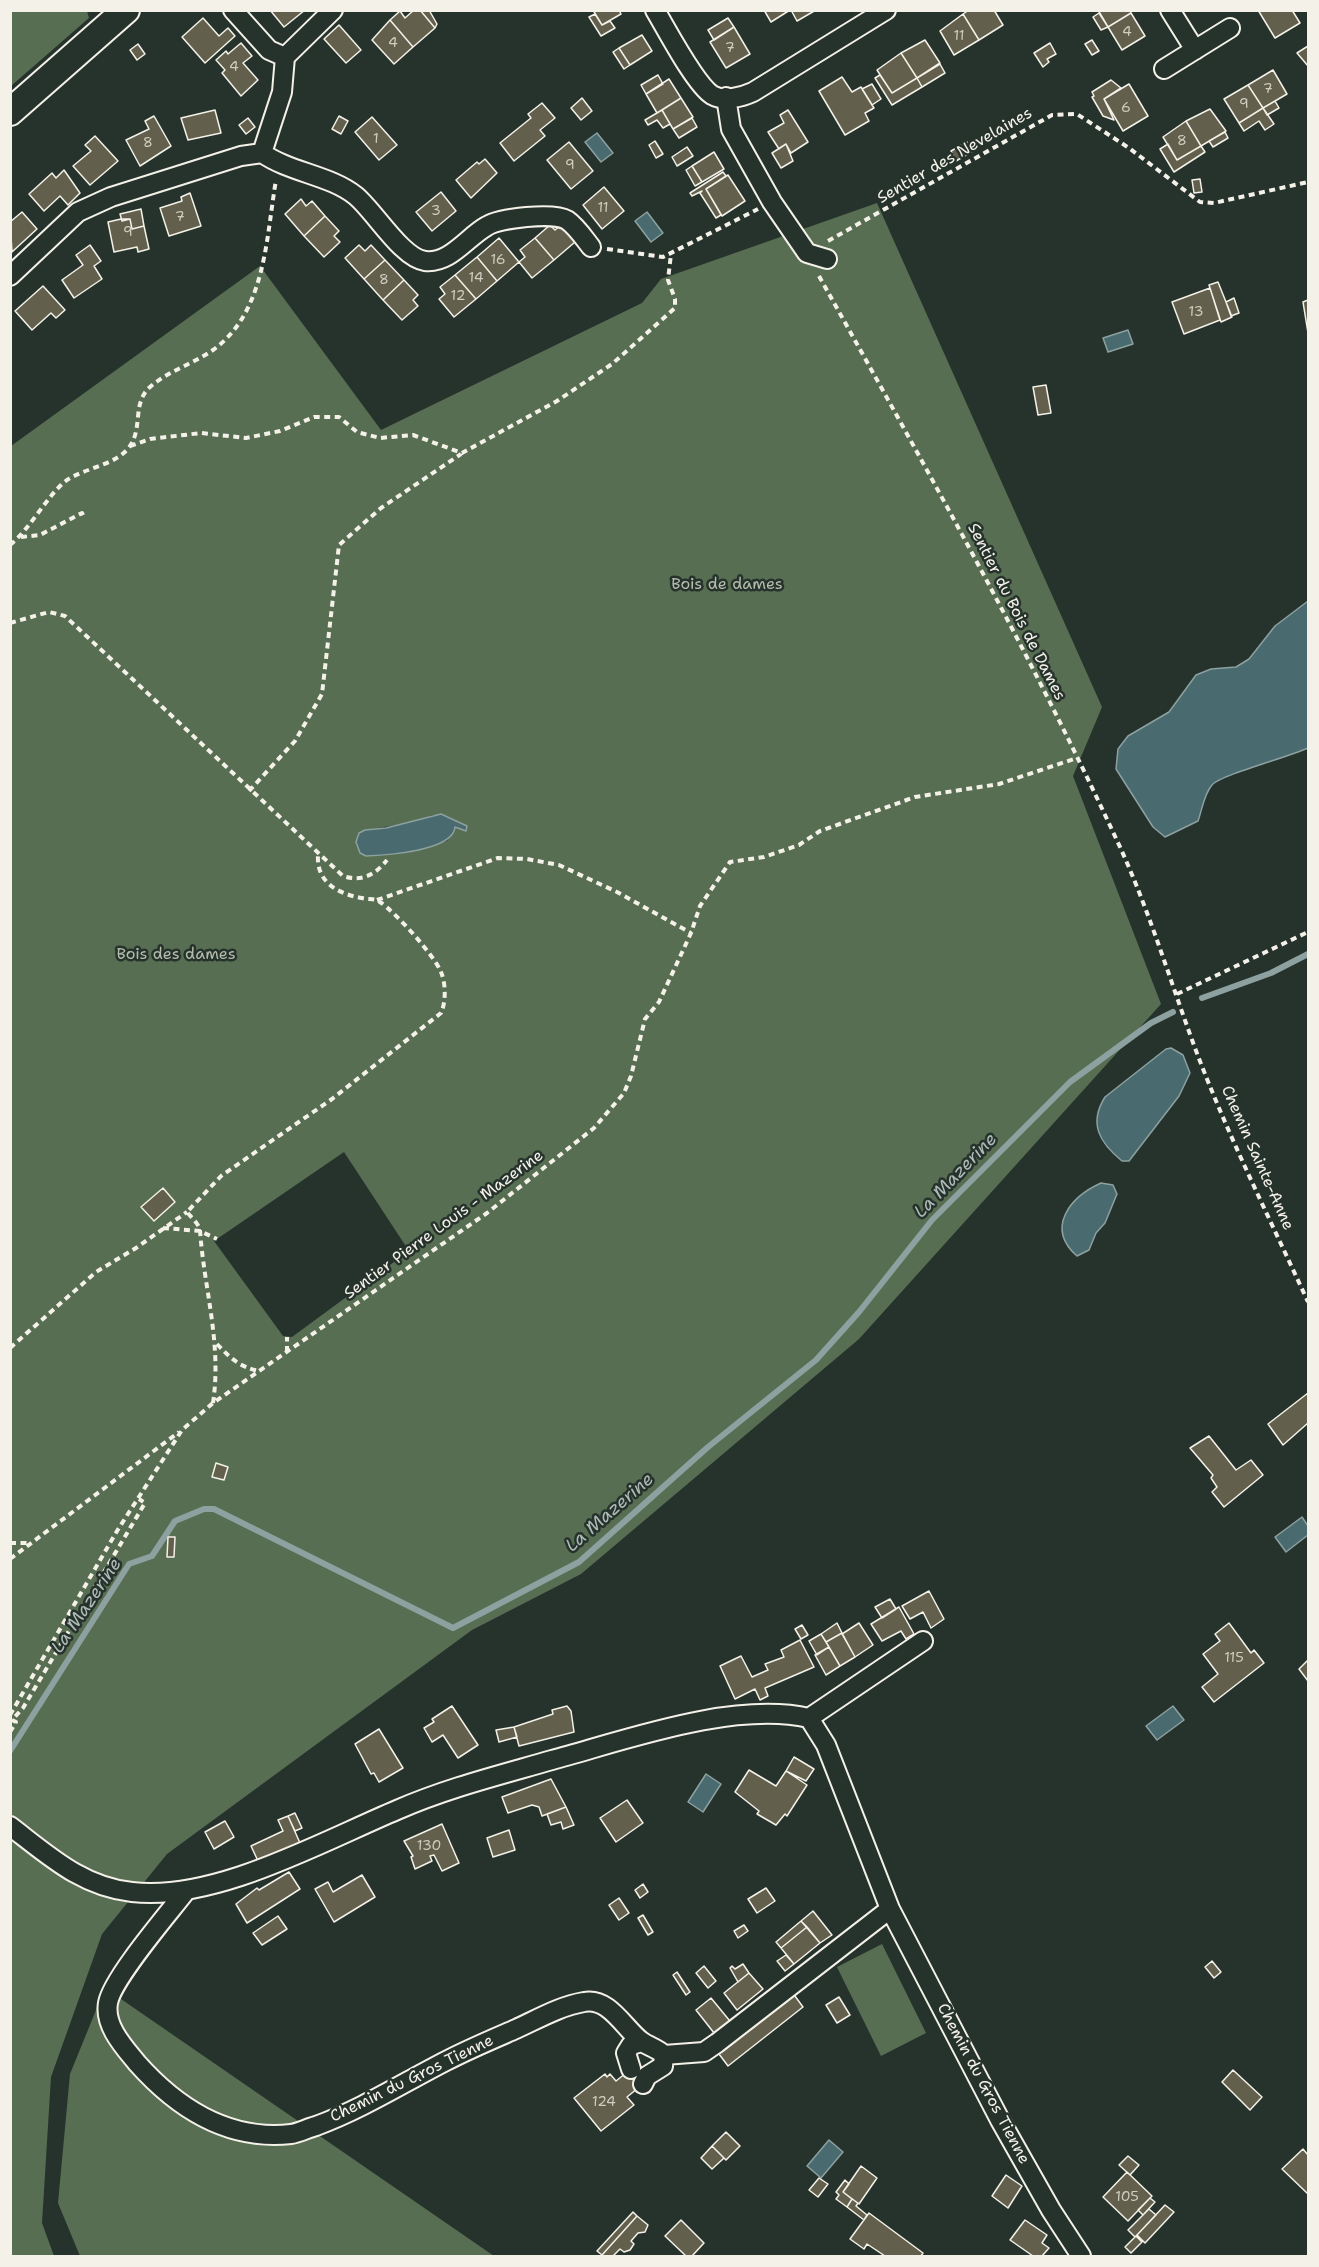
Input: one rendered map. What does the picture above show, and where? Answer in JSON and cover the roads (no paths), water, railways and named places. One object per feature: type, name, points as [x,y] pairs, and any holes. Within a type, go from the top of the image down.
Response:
[{"type":"main road","points":[[10,112],[123,11]]},
{"type":"street","points":[[233,10],[269,50],[285,57]]},
{"type":"street","points":[[262,153],[282,92],[285,57],[333,10]]},
{"type":"street","points":[[655,10],[702,86],[714,96],[726,98],[740,98],[753,92],[886,10]]},
{"type":"street","points":[[1170,10],[1195,50]]},
{"type":"street","points":[[1164,69],[1230,28]]},
{"type":"street","points":[[726,98],[731,129],[772,202],[807,253],[827,259]]},
{"type":"street","points":[[10,276],[78,212],[111,197],[241,156],[262,153],[278,164],[345,188],[358,198],[411,256],[425,261],[442,259],[488,225],[551,215],[566,219],[591,247]]},
{"type":"street","points":[[10,1826],[76,1876],[98,1885],[130,1892],[185,1892],[262,1867],[411,1803],[563,1757],[678,1726],[733,1716],[774,1715],[810,1718],[923,1641]]},
{"type":"street","name":"Chemin du Gros Tienne","points":[[810,1718],[826,1745],[890,1909],[1000,2120],[1051,2210],[1081,2256]]},
{"type":"street","name":"Chemin du Gros Tienne","points":[[185,1892],[132,1961],[117,1986],[108,2003],[109,2019],[118,2040],[174,2098],[198,2116],[226,2129],[252,2134],[292,2134],[343,2116],[447,2060],[558,2010],[586,2001],[606,2006],[642,2042],[656,2046],[664,2055]]},
{"type":"street","points":[[643,2084],[647,2076],[663,2066],[664,2055],[704,2052],[890,1909]]},
{"type":"street","points":[[632,2069],[627,2064],[626,2053],[631,2045],[642,2042]]},
{"type":"water","points":[[597,133],[613,153],[601,162],[585,142]]},
{"type":"water","points":[[647,212],[663,233],[651,242],[635,221]]},
{"type":"water","points":[[1128,330],[1133,344],[1108,352],[1103,338]]},
{"type":"water","points":[[1308,601],[1308,748],[1218,781],[1207,793],[1198,821],[1165,837],[1153,827],[1116,769],[1118,749],[1128,736],[1169,712],[1196,675],[1211,669],[1236,667],[1249,659],[1275,626]]},
{"type":"water","points":[[441,814],[467,826],[466,831],[455,827],[451,835],[443,842],[417,850],[366,856],[360,853],[356,842],[359,833],[365,830],[386,828]]},
{"type":"water","points":[[1171,1048],[1183,1055],[1190,1073],[1179,1096],[1129,1161],[1122,1161],[1102,1140],[1097,1124],[1100,1107],[1105,1097],[1166,1049]]},
{"type":"water","points":[[1101,1183],[1113,1185],[1117,1194],[1105,1223],[1096,1233],[1089,1250],[1077,1256],[1063,1235],[1062,1224],[1065,1214],[1080,1196]]},
{"type":"water","points":[[1302,1517],[1308,1526],[1308,1535],[1286,1552],[1275,1537]]},
{"type":"water","points":[[1173,1706],[1184,1720],[1157,1740],[1146,1726]]},
{"type":"water","points":[[706,1774],[721,1784],[703,1812],[688,1802]]},
{"type":"water","points":[[829,2140],[843,2152],[821,2178],[807,2166]]},
{"type":"waterway","name":"La Mazerine","points":[[1202,998],[1271,973],[1308,954]]},
{"type":"waterway","name":"La Mazerine","points":[[10,1751],[129,1564],[152,1556],[175,1521],[204,1509],[214,1509],[453,1628],[579,1562],[708,1447],[816,1360],[859,1312],[932,1220],[1070,1082],[1151,1023],[1173,1012]]},
{"type":"park label","name":"Bois de dames","points":[[727,585]]},
{"type":"park label","name":"Bois des dames","points":[[176,955]]}]
